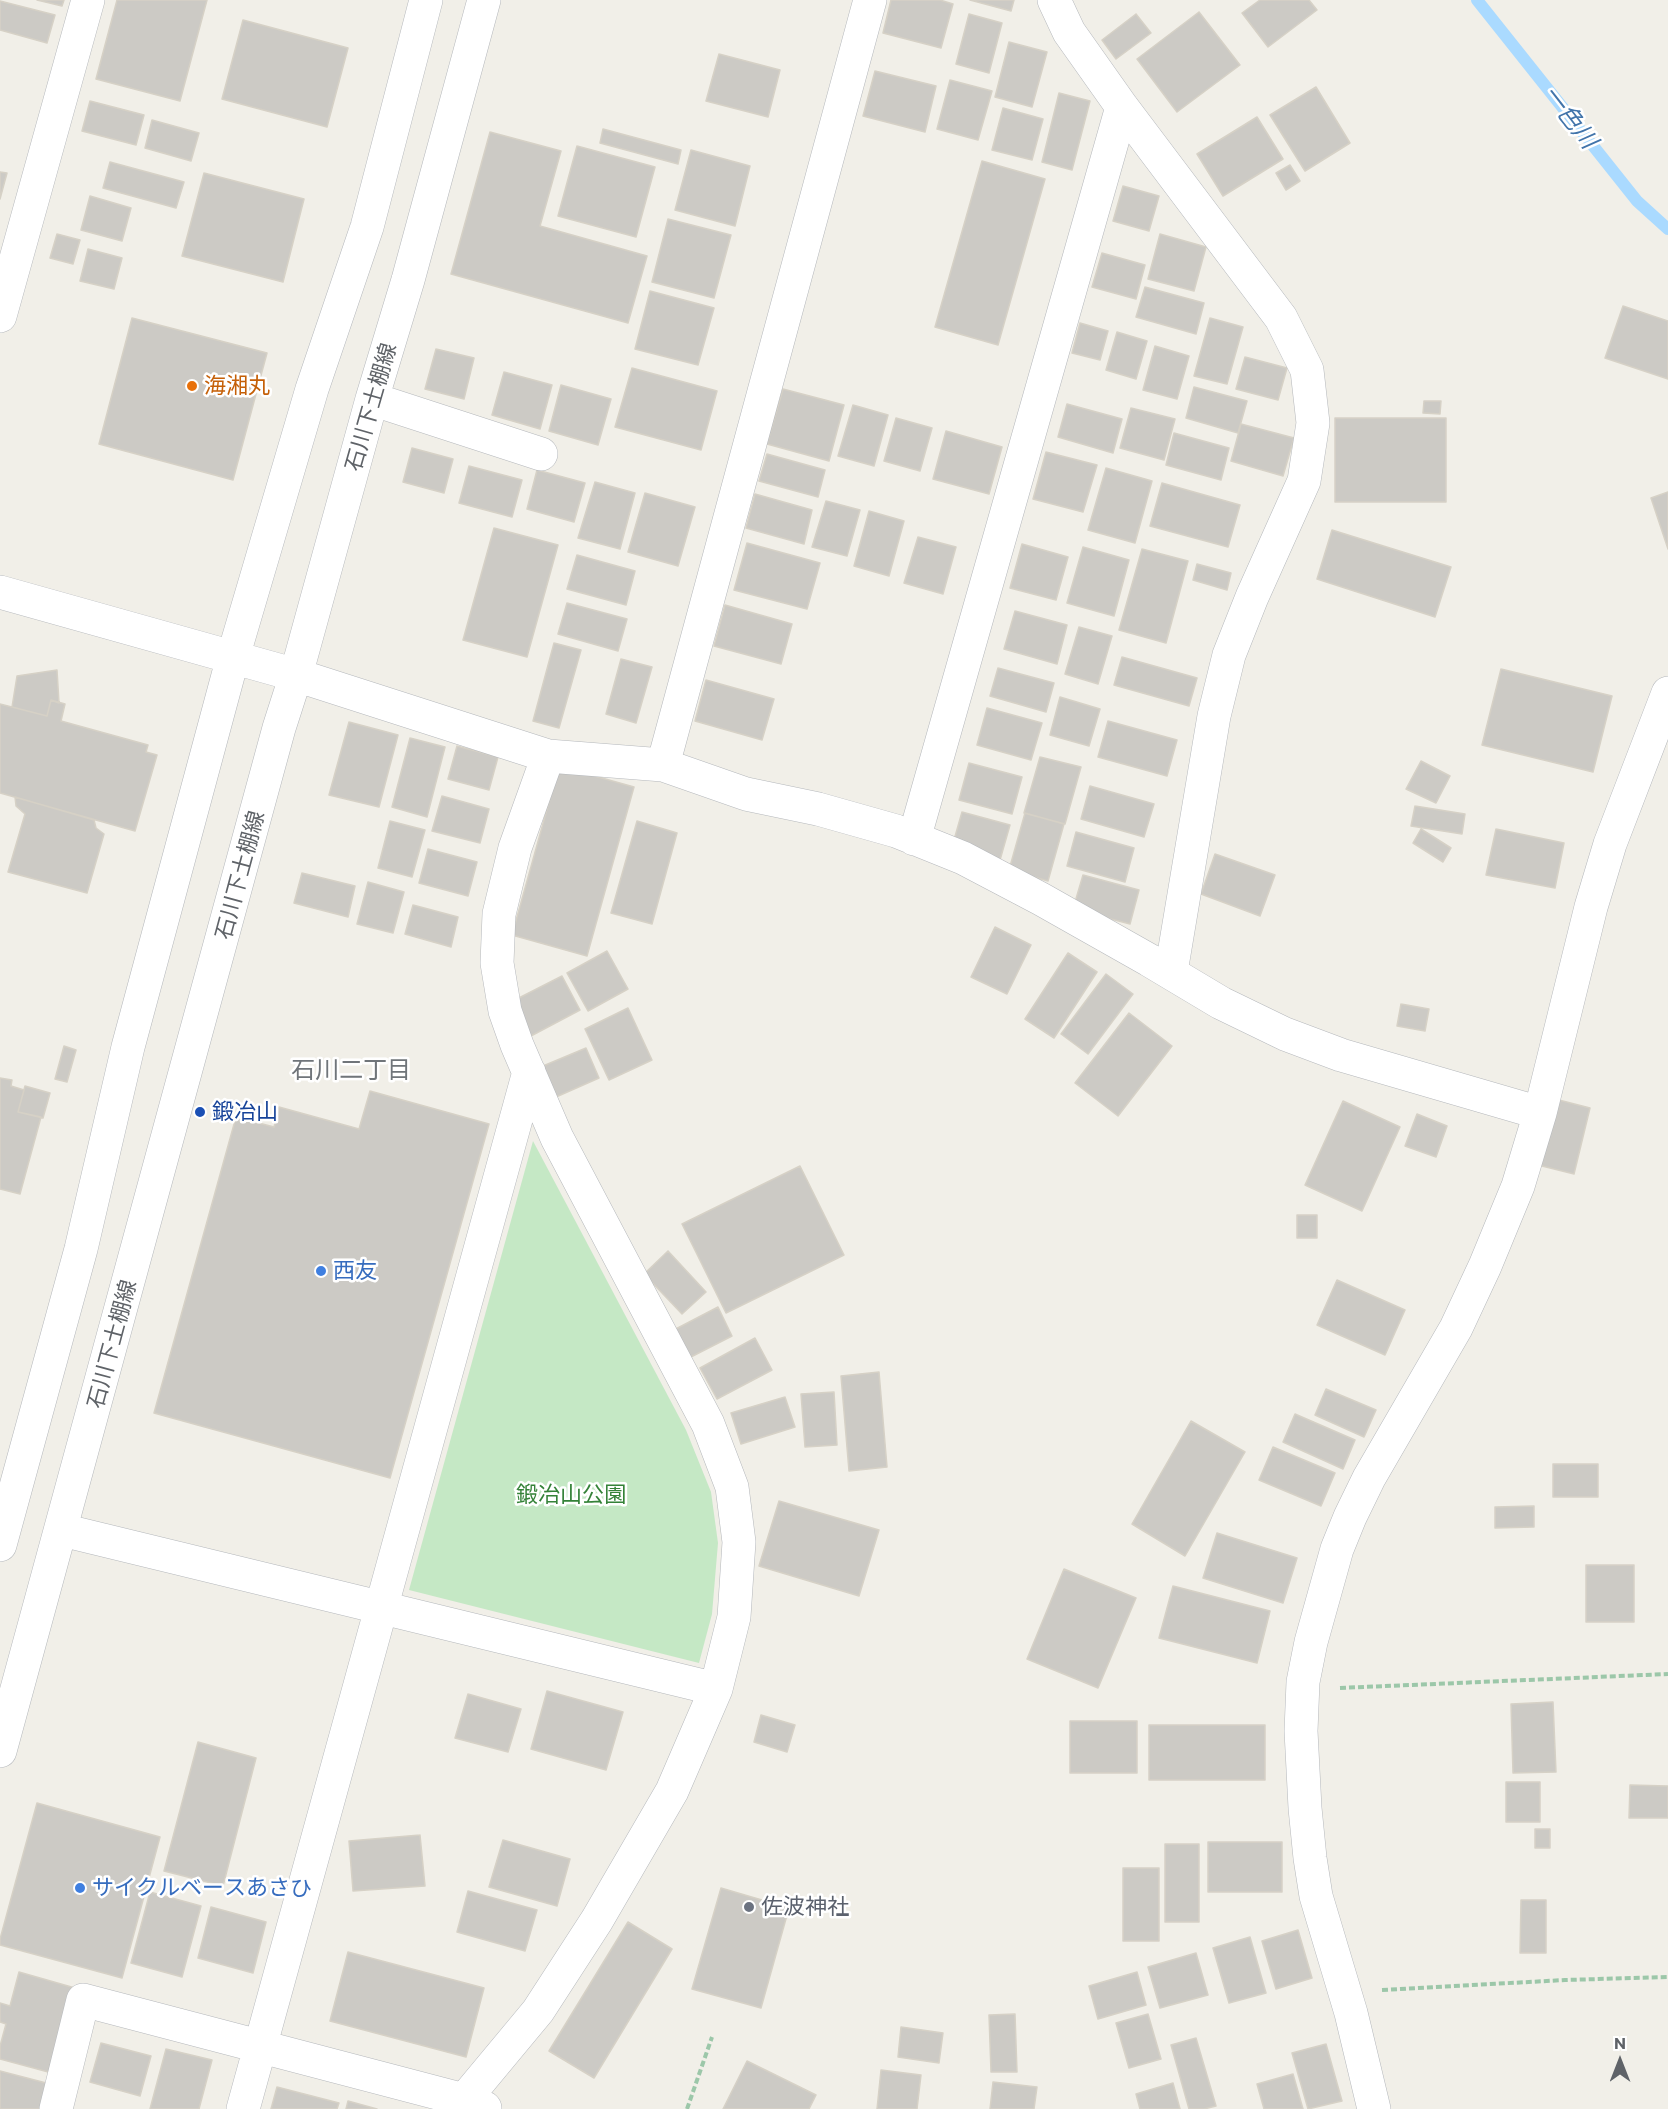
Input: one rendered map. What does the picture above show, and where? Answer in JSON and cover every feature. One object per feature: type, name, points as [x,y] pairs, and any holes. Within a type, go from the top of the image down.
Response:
[{"type":"street","points":[[0,316],[88,0]]},
{"type":"street","points":[[0,1545],[81,1250],[128,1047],[233,657],[312,388],[367,227],[426,0]]},
{"type":"street","name":"石川下土棚線","points":[[0,1751],[279,728],[297,675],[484,0]]},
{"type":"street","points":[[663,765],[870,0]]},
{"type":"street","points":[[1054,0],[1069,32],[1122,107],[1281,318],[1307,370],[1313,423],[1304,481],[1252,597],[1227,665],[1214,717],[1171,972]]},
{"type":"street","points":[[914,839],[1122,107]]},
{"type":"street","points":[[372,399],[541,454]]},
{"type":"street","points":[[0,592],[297,675],[548,756],[663,765],[746,794],[818,809],[896,831],[972,863],[1041,899],[1171,972],[1221,1003],[1285,1034],[1341,1055],[1540,1113]]},
{"type":"street","points":[[1374,2109],[1366,2067],[1316,1896],[1310,1858],[1301,1731],[1303,1689],[1311,1642],[1337,1549],[1350,1517],[1369,1478],[1456,1328],[1518,1186],[1540,1113],[1591,907],[1610,844],[1668,693]]},
{"type":"street","points":[[56,2109],[83,2000],[476,2105],[597,1920],[672,1791],[716,1689],[734,1617],[739,1542],[732,1487],[708,1424],[557,1138],[505,1011],[497,963],[499,914],[515,848],[548,756]]},
{"type":"street","points":[[243,2109],[529,1072]]},
{"type":"street","points":[[62,1530],[716,1689]]},
{"type":"path","points":[[1303,1689],[1668,1674]]},
{"type":"path","points":[[1345,1992],[1668,1977]]},
{"type":"path","points":[[687,2109],[712,2037]]},
{"type":"green space","name":"鍛冶山公園","points":[[533,1141],[686,1430],[711,1492],[718,1543],[712,1614],[699,1663],[409,1590]]},
{"type":"building","points":[[37,0],[64,0],[62,6]]},
{"type":"building","points":[[117,0],[207,0],[180,101],[96,79]]},
{"type":"building","points":[[891,0],[940,0],[953,4],[941,48],[883,33]]},
{"type":"building","points":[[970,0],[1014,0],[1011,11]]},
{"type":"building","points":[[1260,0],[1309,0],[1317,10],[1268,47],[1242,13]]},
{"type":"building","points":[[0,1],[55,15],[47,43],[0,30]]},
{"type":"building","points":[[1199,12],[1240,65],[1177,112],[1137,59]]},
{"type":"building","points":[[969,14],[1002,23],[989,73],[956,64]]},
{"type":"building","points":[[1136,14],[1151,33],[1116,59],[1102,40]]},
{"type":"building","points":[[243,20],[348,48],[327,127],[222,99]]},
{"type":"building","points":[[1009,42],[1047,52],[1032,107],[995,97]]},
{"type":"building","points":[[719,54],[780,70],[768,117],[706,101]]},
{"type":"building","points":[[875,71],[936,86],[925,132],[863,116]]},
{"type":"building","points":[[950,80],[992,91],[978,140],[937,129]]},
{"type":"building","points":[[1316,87],[1350,143],[1305,171],[1270,115]]},
{"type":"building","points":[[1059,93],[1090,101],[1072,170],[1042,162]]},
{"type":"building","points":[[90,101],[144,115],[136,145],[82,131]]},
{"type":"building","points":[[1003,108],[1043,119],[1032,160],[992,150]]},
{"type":"building","points":[[1257,117],[1283,159],[1223,196],[1197,154]]},
{"type":"building","points":[[152,120],[199,133],[191,161],[145,148]]},
{"type":"building","points":[[603,129],[681,150],[678,164],[600,143]]},
{"type":"building","points":[[490,132],[561,151],[540,226],[647,256],[628,323],[451,274]]},
{"type":"building","points":[[577,146],[655,167],[636,237],[558,216]]},
{"type":"building","points":[[691,150],[750,166],[735,226],[675,210]]},
{"type":"building","points":[[982,161],[1045,179],[998,345],[935,327]]},
{"type":"building","points":[[110,162],[184,182],[176,208],[103,188]]},
{"type":"building","points":[[1290,165],[1300,181],[1286,190],[1276,173]]},
{"type":"building","points":[[0,172],[7,173],[0,199]]},
{"type":"building","points":[[204,173],[304,199],[283,282],[182,256]]},
{"type":"building","points":[[1123,186],[1159,196],[1149,231],[1113,221]]},
{"type":"building","points":[[90,196],[131,208],[122,241],[81,230]]},
{"type":"building","points":[[668,219],[731,235],[714,298],[652,282]]},
{"type":"building","points":[[57,234],[80,240],[73,264],[50,258]]},
{"type":"building","points":[[1160,234],[1206,247],[1194,291],[1148,279]]},
{"type":"building","points":[[88,249],[122,258],[114,289],[80,281]]},
{"type":"building","points":[[1102,253],[1145,265],[1136,299],[1092,287]]},
{"type":"building","points":[[1145,287],[1204,303],[1196,334],[1136,317]]},
{"type":"building","points":[[650,291],[714,308],[698,365],[635,349]]},
{"type":"building","points":[[1623,306],[1668,321],[1668,379],[1605,358]]},
{"type":"building","points":[[132,318],[267,353],[233,480],[99,444]]},
{"type":"building","points":[[1210,318],[1243,327],[1227,384],[1194,376]]},
{"type":"building","points":[[1080,323],[1108,331],[1100,360],[1072,353]]},
{"type":"building","points":[[1117,332],[1147,341],[1136,379],[1106,370]]},
{"type":"building","points":[[1155,346],[1189,356],[1177,399],[1143,390]]},
{"type":"building","points":[[436,349],[474,358],[464,399],[425,389]]},
{"type":"building","points":[[1245,357],[1287,368],[1278,400],[1236,389]]},
{"type":"building","points":[[632,368],[717,391],[701,450],[615,427]]},
{"type":"building","points":[[504,372],[552,385],[540,429],[492,415]]},
{"type":"building","points":[[561,385],[611,399],[598,445],[549,431]]},
{"type":"building","points":[[1194,387],[1247,401],[1238,433],[1186,418]]},
{"type":"building","points":[[783,389],[844,405],[829,461],[767,444]]},
{"type":"building","points":[[1424,401],[1441,401],[1440,414],[1423,413]]},
{"type":"building","points":[[1067,404],[1122,419],[1113,453],[1058,437]]},
{"type":"building","points":[[853,405],[888,415],[874,466],[838,456]]},
{"type":"building","points":[[1131,408],[1175,419],[1164,460],[1120,448]]},
{"type":"building","points":[[896,418],[932,428],[920,471],[884,461]]},
{"type":"building","points":[[1335,418],[1446,418],[1446,502],[1335,502]]},
{"type":"building","points":[[1241,424],[1294,438],[1283,476],[1231,461]]},
{"type":"building","points":[[946,431],[1002,447],[989,494],[933,479]]},
{"type":"building","points":[[1174,433],[1229,448],[1221,480],[1166,465]]},
{"type":"building","points":[[412,448],[453,459],[444,493],[403,482]]},
{"type":"building","points":[[1046,452],[1097,465],[1083,512],[1033,499]]},
{"type":"building","points":[[767,454],[825,470],[818,497],[759,481]]},
{"type":"building","points":[[469,466],[522,480],[512,517],[459,503]]},
{"type":"building","points":[[1106,468],[1152,481],[1135,543],[1088,530]]},
{"type":"building","points":[[537,470],[585,483],[574,522],[527,509]]},
{"type":"building","points":[[595,482],[635,493],[620,549],[578,538]]},
{"type":"building","points":[[1162,483],[1240,505],[1228,547],[1150,526]]},
{"type":"building","points":[[1668,492],[1668,549],[1651,498]]},
{"type":"building","points":[[645,493],[695,507],[678,566],[628,552]]},
{"type":"building","points":[[755,494],[812,510],[804,544],[746,528]]},
{"type":"building","points":[[826,501],[860,510],[847,556],[812,547]]},
{"type":"building","points":[[869,511],[904,521],[889,576],[854,566]]},
{"type":"building","points":[[494,528],[558,545],[527,657],[463,640]]},
{"type":"building","points":[[1332,530],[1451,567],[1435,617],[1317,579]]},
{"type":"building","points":[[918,537],[956,547],[943,594],[904,583]]},
{"type":"building","points":[[747,543],[820,563],[807,609],[734,590]]},
{"type":"building","points":[[1022,544],[1068,557],[1056,600],[1010,588]]},
{"type":"building","points":[[1083,547],[1129,560],[1114,616],[1067,603]]},
{"type":"building","points":[[1142,549],[1188,561],[1166,643],[1119,630]]},
{"type":"building","points":[[577,555],[635,571],[626,605],[567,589]]},
{"type":"building","points":[[1197,564],[1231,573],[1227,590],[1193,580]]},
{"type":"building","points":[[567,603],[627,619],[618,651],[558,634]]},
{"type":"building","points":[[725,605],[792,624],[781,664],[714,646]]},
{"type":"building","points":[[1015,611],[1067,625],[1057,664],[1004,649]]},
{"type":"building","points":[[1079,627],[1112,636],[1098,684],[1065,674]]},
{"type":"building","points":[[554,643],[581,650],[559,728],[533,721]]},
{"type":"building","points":[[1122,657],[1197,678],[1189,706],[1114,685]]},
{"type":"building","points":[[621,659],[652,667],[636,723],[606,714]]},
{"type":"building","points":[[998,668],[1054,683],[1046,712],[990,696]]},
{"type":"building","points":[[1501,669],[1612,696],[1593,772],[1482,745]]},
{"type":"building","points":[[57,670],[59,703],[51,700],[47,716],[12,707],[17,676]]},
{"type":"building","points":[[706,680],[774,699],[762,740],[695,721]]},
{"type":"building","points":[[1060,697],[1100,709],[1089,746],[1050,735]]},
{"type":"building","points":[[51,700],[65,704],[61,721],[148,745],[146,752],[157,755],[135,831],[0,793],[0,704],[47,716]]},
{"type":"building","points":[[987,708],[1042,723],[1031,760],[977,745]]},
{"type":"building","points":[[1108,721],[1177,740],[1167,776],[1098,757]]},
{"type":"building","points":[[349,722],[398,735],[379,807],[329,795]]},
{"type":"building","points":[[410,738],[445,747],[427,817],[392,807]]},
{"type":"building","points":[[457,746],[498,757],[489,790],[448,779]]},
{"type":"building","points":[[1040,757],[1081,767],[1065,824],[1024,813]]},
{"type":"building","points":[[1421,761],[1450,776],[1436,803],[1406,789]]},
{"type":"building","points":[[969,763],[1022,777],[1012,814],[959,800]]},
{"type":"building","points":[[559,766],[634,787],[587,956],[512,935]]},
{"type":"building","points":[[1090,786],[1154,804],[1144,837],[1081,819]]},
{"type":"building","points":[[442,796],[489,809],[480,843],[432,831]]},
{"type":"building","points":[[15,797],[94,820],[96,828],[104,834],[87,893],[8,872],[25,814],[16,806]]},
{"type":"building","points":[[1415,806],[1465,814],[1462,834],[1411,826]]},
{"type":"building","points":[[962,812],[1010,825],[1000,860],[952,847]]},
{"type":"building","points":[[1025,813],[1064,824],[1048,881],[1009,870]]},
{"type":"building","points":[[390,821],[425,830],[412,877],[378,868]]},
{"type":"building","points":[[637,821],[677,833],[652,924],[611,913]]},
{"type":"building","points":[[1421,829],[1451,848],[1443,862],[1413,843]]},
{"type":"building","points":[[1496,829],[1564,843],[1555,888],[1486,875]]},
{"type":"building","points":[[1076,832],[1134,848],[1125,882],[1067,866]]},
{"type":"building","points":[[428,849],[477,862],[468,896],[419,883]]},
{"type":"building","points":[[1215,854],[1275,875],[1260,916],[1201,894]]},
{"type":"building","points":[[302,873],[355,886],[348,917],[294,903]]},
{"type":"building","points":[[1083,875],[1139,890],[1130,924],[1073,909]]},
{"type":"building","points":[[368,882],[404,892],[393,933],[357,924]]},
{"type":"building","points":[[413,905],[458,917],[451,947],[405,934]]},
{"type":"building","points":[[995,927],[1031,945],[1007,994],[971,977]]},
{"type":"building","points":[[607,951],[628,989],[588,1011],[567,973]]},
{"type":"building","points":[[1068,953],[1097,972],[1054,1038],[1025,1019]]},
{"type":"building","points":[[1106,974],[1133,994],[1088,1054],[1061,1034]]},
{"type":"building","points":[[562,976],[580,1010],[529,1037],[511,1002]]},
{"type":"building","points":[[1401,1004],[1429,1009],[1425,1031],[1397,1026]]},
{"type":"building","points":[[628,1008],[652,1060],[609,1080],[585,1029]]},
{"type":"building","points":[[1129,1013],[1172,1046],[1118,1116],[1075,1083]]},
{"type":"building","points":[[64,1046],[76,1050],[67,1082],[55,1079]]},
{"type":"building","points":[[586,1048],[599,1078],[556,1097],[543,1066]]},
{"type":"building","points":[[0,1078],[12,1080],[11,1086],[24,1090],[18,1112],[41,1117],[20,1194],[0,1189]]},
{"type":"building","points":[[25,1086],[50,1093],[43,1118],[18,1112]]},
{"type":"building","name":"西友","points":[[370,1091],[489,1124],[390,1478],[154,1413],[236,1117],[274,1127],[279,1107],[359,1129]]},
{"type":"building","points":[[1555,1099],[1590,1108],[1574,1174],[1538,1165]]},
{"type":"building","points":[[1343,1101],[1400,1127],[1362,1211],[1305,1185]]},
{"type":"building","points":[[1417,1114],[1447,1126],[1436,1157],[1405,1146]]},
{"type":"building","points":[[800,1166],[844,1255],[726,1313],[682,1224]]},
{"type":"building","points":[[1297,1215],[1317,1215],[1317,1238],[1297,1238]]},
{"type":"building","points":[[668,1251],[706,1292],[682,1314],[644,1274]]},
{"type":"building","points":[[1337,1280],[1405,1310],[1385,1355],[1317,1325]]},
{"type":"building","points":[[718,1307],[732,1336],[685,1360],[670,1332]]},
{"type":"building","points":[[755,1338],[772,1370],[717,1399],[700,1368]]},
{"type":"building","points":[[879,1372],[887,1467],[849,1471],[841,1376]]},
{"type":"building","points":[[1326,1389],[1376,1410],[1364,1437],[1315,1415]]},
{"type":"building","points":[[834,1392],[837,1445],[805,1447],[801,1394]]},
{"type":"building","points":[[785,1397],[795,1427],[741,1444],[731,1413]]},
{"type":"building","points":[[1295,1414],[1355,1440],[1343,1469],[1283,1442]]},
{"type":"building","points":[[1191,1421],[1245,1452],[1185,1556],[1132,1524]]},
{"type":"building","points":[[1273,1447],[1335,1473],[1321,1506],[1259,1480]]},
{"type":"building","points":[[1553,1464],[1598,1464],[1598,1497],[1553,1497]]},
{"type":"building","points":[[779,1501],[879,1530],[859,1596],[759,1566]]},
{"type":"building","points":[[1534,1506],[1534,1527],[1495,1528],[1495,1507]]},
{"type":"building","points":[[1217,1533],[1297,1558],[1283,1603],[1203,1578]]},
{"type":"building","points":[[1586,1565],[1634,1565],[1634,1622],[1586,1622]]},
{"type":"building","points":[[1064,1569],[1136,1598],[1098,1688],[1027,1659]]},
{"type":"building","points":[[1173,1586],[1270,1611],[1257,1663],[1159,1638]]},
{"type":"building","points":[[547,1691],[623,1712],[606,1770],[531,1749]]},
{"type":"building","points":[[468,1694],[521,1709],[508,1752],[455,1738]]},
{"type":"building","points":[[1553,1702],[1556,1772],[1513,1773],[1511,1704]]},
{"type":"building","points":[[761,1715],[795,1725],[787,1752],[754,1742]]},
{"type":"building","points":[[1070,1721],[1137,1721],[1137,1773],[1070,1773]]},
{"type":"building","points":[[1149,1725],[1265,1725],[1265,1780],[1149,1780]]},
{"type":"building","points":[[198,1742],[256,1758],[223,1886],[164,1871]]},
{"type":"building","points":[[1506,1782],[1540,1782],[1540,1822],[1506,1822]]},
{"type":"building","points":[[1630,1785],[1668,1786],[1668,1818],[1629,1818]]},
{"type":"building","name":"サイクルベースあさひ","points":[[37,1803],[160,1837],[122,1978],[0,1945]]},
{"type":"building","points":[[1535,1829],[1550,1829],[1550,1848],[1535,1848]]},
{"type":"building","points":[[420,1835],[425,1886],[353,1891],[349,1841]]},
{"type":"building","points":[[503,1840],[570,1859],[557,1906],[489,1887]]},
{"type":"building","points":[[1208,1842],[1282,1842],[1282,1892],[1208,1892]]},
{"type":"building","points":[[1165,1844],[1199,1844],[1199,1922],[1165,1922]]},
{"type":"building","points":[[1123,1868],[1159,1868],[1159,1941],[1123,1941]]},
{"type":"building","points":[[721,1888],[789,1908],[761,2008],[692,1989]]},
{"type":"building","points":[[468,1891],[537,1910],[525,1951],[457,1932]]},
{"type":"building","points":[[150,1892],[201,1906],[182,1977],[131,1963]]},
{"type":"building","points":[[1521,1900],[1546,1900],[1546,1953],[1520,1953]]},
{"type":"building","points":[[211,1907],[266,1922],[253,1973],[198,1958]]},
{"type":"building","points":[[628,1922],[672,1949],[594,2078],[549,2051]]},
{"type":"building","points":[[1298,1930],[1312,1978],[1276,1989],[1262,1941]]},
{"type":"building","points":[[1250,1937],[1266,1993],[1229,2003],[1213,1948]]},
{"type":"building","points":[[348,1952],[484,1988],[466,2057],[330,2021]]},
{"type":"building","points":[[1196,1953],[1208,1995],[1160,2008],[1148,1967]]},
{"type":"building","points":[[19,1972],[75,1988],[52,2073],[0,2059],[0,2046],[6,2024],[0,2022],[0,2003],[10,2006]]},
{"type":"building","points":[[1137,1972],[1146,2005],[1098,2019],[1089,1986]]},
{"type":"building","points":[[1015,2014],[1017,2072],[991,2072],[989,2015]]},
{"type":"building","points":[[1148,2014],[1161,2059],[1129,2068],[1116,2023]]},
{"type":"building","points":[[901,2027],[943,2033],[939,2063],[898,2057]]},
{"type":"building","points":[[1196,2038],[1216,2106],[1204,2109],[1189,2109],[1171,2045]]},
{"type":"building","points":[[101,2043],[151,2056],[140,2096],[90,2082]]},
{"type":"building","points":[[1326,2044],[1342,2101],[1308,2109],[1292,2053]]},
{"type":"building","points":[[166,2049],[212,2060],[199,2109],[150,2109]]},
{"type":"building","points":[[747,2061],[816,2095],[809,2109],[723,2109]]},
{"type":"building","points":[[881,2070],[921,2075],[917,2109],[877,2109]]},
{"type":"building","points":[[0,2071],[50,2084],[43,2109],[0,2109]]},
{"type":"building","points":[[1293,2074],[1303,2109],[1264,2109],[1257,2084]]},
{"type":"building","points":[[993,2082],[1037,2087],[1034,2109],[990,2109]]},
{"type":"building","points":[[1173,2083],[1180,2109],[1140,2109],[1136,2094]]},
{"type":"building","points":[[277,2087],[339,2103],[337,2109],[271,2109]]},
{"type":"building","points":[[348,2101],[377,2109],[346,2109]]},
{"type":"waterway","name":"一色川","points":[[1477,0],[1637,201],[1668,229]]},
{"type":"place","name":"海湘丸","points":[[192,386]]},
{"type":"place","name":"鍛冶山","points":[[200,1112]]},
{"type":"place","name":"西友","points":[[321,1271]]},
{"type":"place","name":"サイクルベースあさひ","points":[[80,1888]]},
{"type":"place","name":"佐波神社","points":[[749,1907]]},
{"type":"district","name":"石川二丁目","points":[[351,1070]]}]
